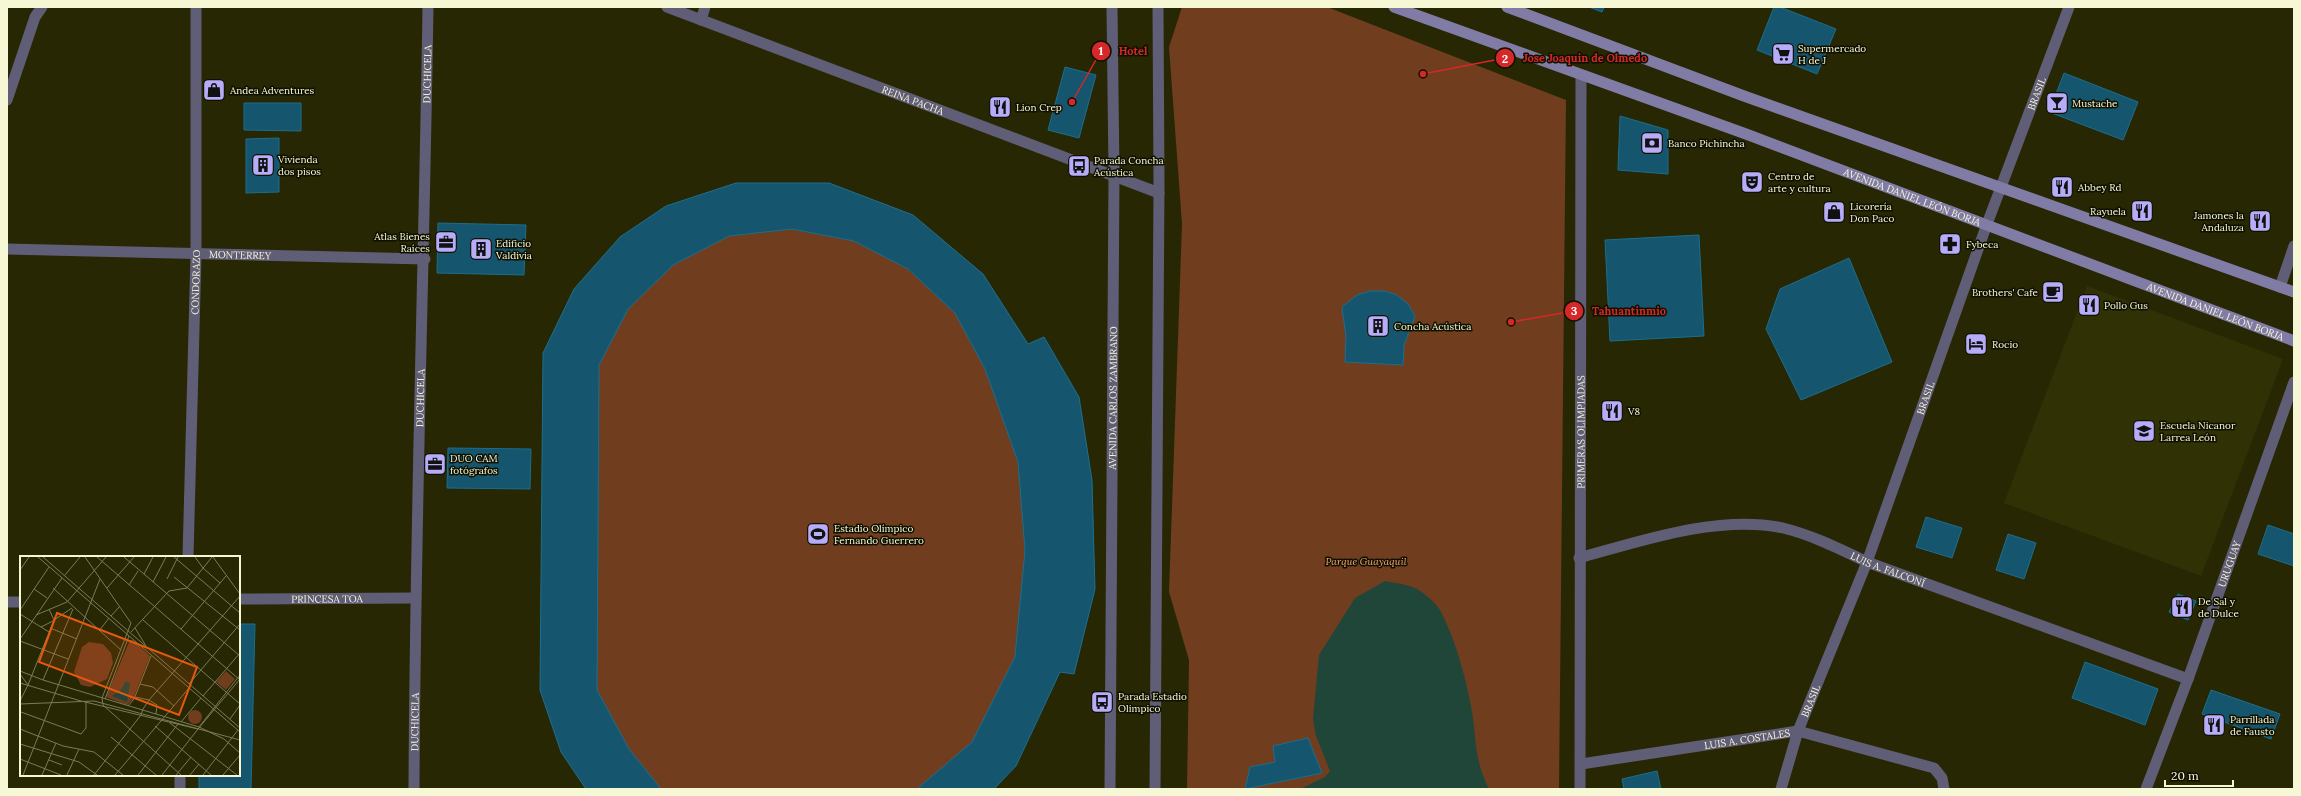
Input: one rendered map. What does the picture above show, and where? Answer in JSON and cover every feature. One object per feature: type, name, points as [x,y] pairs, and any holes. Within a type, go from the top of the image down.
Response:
[{"type":"main road","name":"AVENIDA DANIEL LEÓN BORJA","points":[[1394,7],[1987,224],[2294,341]]},
{"type":"main road","points":[[1507,7],[1744,96],[2294,292]]},
{"type":"street","points":[[7,100],[35,17],[42,7]]},
{"type":"street","name":"CONDORAZO","points":[[188,556],[196,254],[196,7]]},
{"type":"street","name":"DUCHICELA","points":[[414,789],[415,598],[425,259],[428,7]]},
{"type":"street","name":"REINA PACHA","points":[[667,7],[1114,174],[1159,193]]},
{"type":"street","points":[[701,20],[706,7]]},
{"type":"street","name":"AVENIDA CARLOS ZAMBRANO","points":[[1110,789],[1114,174],[1112,7]]},
{"type":"street","points":[[1155,789],[1159,193],[1158,7]]},
{"type":"street","name":"BRASIL","points":[[1781,789],[1798,731],[1867,562],[1987,224],[2069,7]]},
{"type":"street","name":"PRIMERAS OLIMPIADAS","points":[[1580,75],[1580,789]]},
{"type":"street","points":[[2280,287],[2294,246]]},
{"type":"street","name":"MONTERREY","points":[[7,249],[425,259]]},
{"type":"street","name":"URUGUAY","points":[[2146,789],[2188,679],[2294,382]]},
{"type":"street","name":"LUIS A. FALCONÍ","points":[[1579,558],[1690,530],[1738,525],[1782,528],[1828,543],[1867,562],[2188,679]]},
{"type":"street","name":"PRINCESA TOA","points":[[240,599],[415,598]]},
{"type":"street","points":[[7,602],[20,602]]},
{"type":"street","name":"LUIS A. COSTALES","points":[[1581,764],[1798,731],[1934,768],[1942,778],[1944,789]]},
{"type":"street","points":[[180,776],[180,789]]},
{"type":"shaded area","name":"Escuela Nicanor Larrea León","points":[[2087,286],[2283,359],[2201,576],[2004,503]]},
{"type":"shaded area","points":[[1385,581],[1415,588],[1425,594],[1440,610],[1450,632],[1463,669],[1471,706],[1480,767],[1489,789],[1300,789],[1325,777],[1330,771],[1316,736],[1313,719],[1319,655],[1355,598]]},
{"type":"green space","name":"Parque Guayaquil","points":[[1182,7],[1327,7],[1566,100],[1559,789],[1187,789],[1189,660],[1169,592],[1182,224],[1169,47]]},
{"type":"green space","name":"Estadio Olímpico Fernando Guerrero","points":[[736,183],[829,183],[913,215],[983,274],[1028,344],[1044,337],[1079,397],[1092,480],[1095,589],[1074,674],[1060,672],[994,789],[586,789],[561,752],[540,690],[543,353],[574,289],[620,237],[666,206]]},
{"type":"building","points":[[1589,7],[1604,7],[1602,12]]},
{"type":"building","points":[[1774,7],[1780,7],[1836,29],[1817,74],[1757,50]]},
{"type":"building","points":[[1065,67],[1096,75],[1079,138],[1048,130]]},
{"type":"building","points":[[2064,73],[2138,102],[2123,140],[2049,112]]},
{"type":"building","name":"Vivienda dos pisos","points":[[244,103],[301,103],[301,131],[244,130]]},
{"type":"building","points":[[1620,116],[1668,130],[1668,174],[1618,170]]},
{"type":"building","name":"Vivienda dos pisos","points":[[279,138],[279,192],[246,193],[246,139]]},
{"type":"building","points":[[736,183],[829,183],[913,215],[983,274],[1028,344],[1044,337],[1079,397],[1092,480],[1095,589],[1074,674],[1060,672],[1016,766],[994,789],[917,789],[972,742],[1015,657],[1025,550],[1018,462],[985,369],[955,313],[908,269],[854,241],[792,229],[729,236],[673,265],[628,309],[599,365],[597,690],[629,749],[661,789],[586,789],[561,752],[540,690],[543,353],[574,289],[620,237],[666,206]]},
{"type":"building","name":"Edificio Valdivia","points":[[438,223],[526,225],[524,275],[437,273]]},
{"type":"building","points":[[1699,235],[1704,336],[1610,341],[1605,240]]},
{"type":"building","points":[[1849,258],[1892,362],[1801,400],[1766,329],[1780,289]]},
{"type":"building","name":"Concha Acústica","points":[[1370,291],[1384,291],[1397,295],[1408,304],[1415,316],[1404,345],[1403,365],[1345,362],[1346,337],[1342,307],[1357,295]]},
{"type":"building","points":[[448,448],[531,449],[530,489],[447,488]]},
{"type":"building","points":[[1926,517],[1962,528],[1952,558],[1916,547]]},
{"type":"building","points":[[2268,525],[2294,534],[2294,566],[2258,554]]},
{"type":"building","points":[[2008,534],[2036,543],[2024,579],[1996,570]]},
{"type":"building","name":"De Sal y de Dulce","points":[[2178,594],[2196,601],[2188,620],[2169,612]]},
{"type":"building","points":[[240,624],[255,624],[251,789],[199,789],[199,776],[240,776]]},
{"type":"building","points":[[2085,662],[2158,689],[2145,725],[2072,698]]},
{"type":"building","points":[[2211,690],[2280,714],[2271,739],[2202,714]]},
{"type":"building","points":[[1308,738],[1322,773],[1245,789],[1250,767],[1275,762],[1273,746]]},
{"type":"building","points":[[1657,771],[1661,789],[1624,789],[1622,779]]},
{"type":"place","name":"Supermercado H de J","points":[[1783,54]]},
{"type":"place","name":"Jose Joaquin de Olmedo","points":[[1423,74]]},
{"type":"place","name":"Andea Adventures","points":[[214,90]]},
{"type":"place","name":"Hotel","points":[[1072,102]]},
{"type":"place","name":"Mustache","points":[[2057,103]]},
{"type":"place","name":"Lion Crep","points":[[1000,107]]},
{"type":"place","name":"Banco Pichincha","points":[[1652,143]]},
{"type":"place","name":"Vivienda dos pisos","points":[[263,165]]},
{"type":"place","name":"Parada Concha Acústica","points":[[1079,166]]},
{"type":"place","name":"Centro de arte y cultura","points":[[1752,182]]},
{"type":"place","name":"Abbey Rd","points":[[2062,187]]},
{"type":"place","name":"Rayuela","points":[[2142,211]]},
{"type":"place","name":"Licorería Don Paco","points":[[1834,212]]},
{"type":"place","name":"Jamones la Andaluza","points":[[2260,221]]},
{"type":"place","name":"Atlas Bienes Raíces","points":[[446,242]]},
{"type":"place","name":"Fybeca","points":[[1950,244]]},
{"type":"place","name":"Edificio Valdivia","points":[[481,249]]},
{"type":"place","name":"Brothers' Cafe","points":[[2053,292]]},
{"type":"place","name":"Pollo Gus","points":[[2089,305]]},
{"type":"place","name":"Tahuantinmio","points":[[1511,322]]},
{"type":"place","name":"Concha Acústica","points":[[1378,326]]},
{"type":"place","name":"Rocio","points":[[1976,344]]},
{"type":"place","name":"V8","points":[[1612,411]]},
{"type":"place","name":"Escuela Nicanor Larrea León","points":[[2144,431]]},
{"type":"place","name":"DUO CAM fotógrafos","points":[[435,464]]},
{"type":"place","name":"Estadio Olímpico Fernando Guerrero","points":[[818,534]]},
{"type":"place","name":"De Sal y de Dulce","points":[[2182,607]]},
{"type":"place","name":"Parada Estadio Olimpico","points":[[1102,702]]},
{"type":"place","name":"Parrillada de Fausto","points":[[2214,725]]}]
